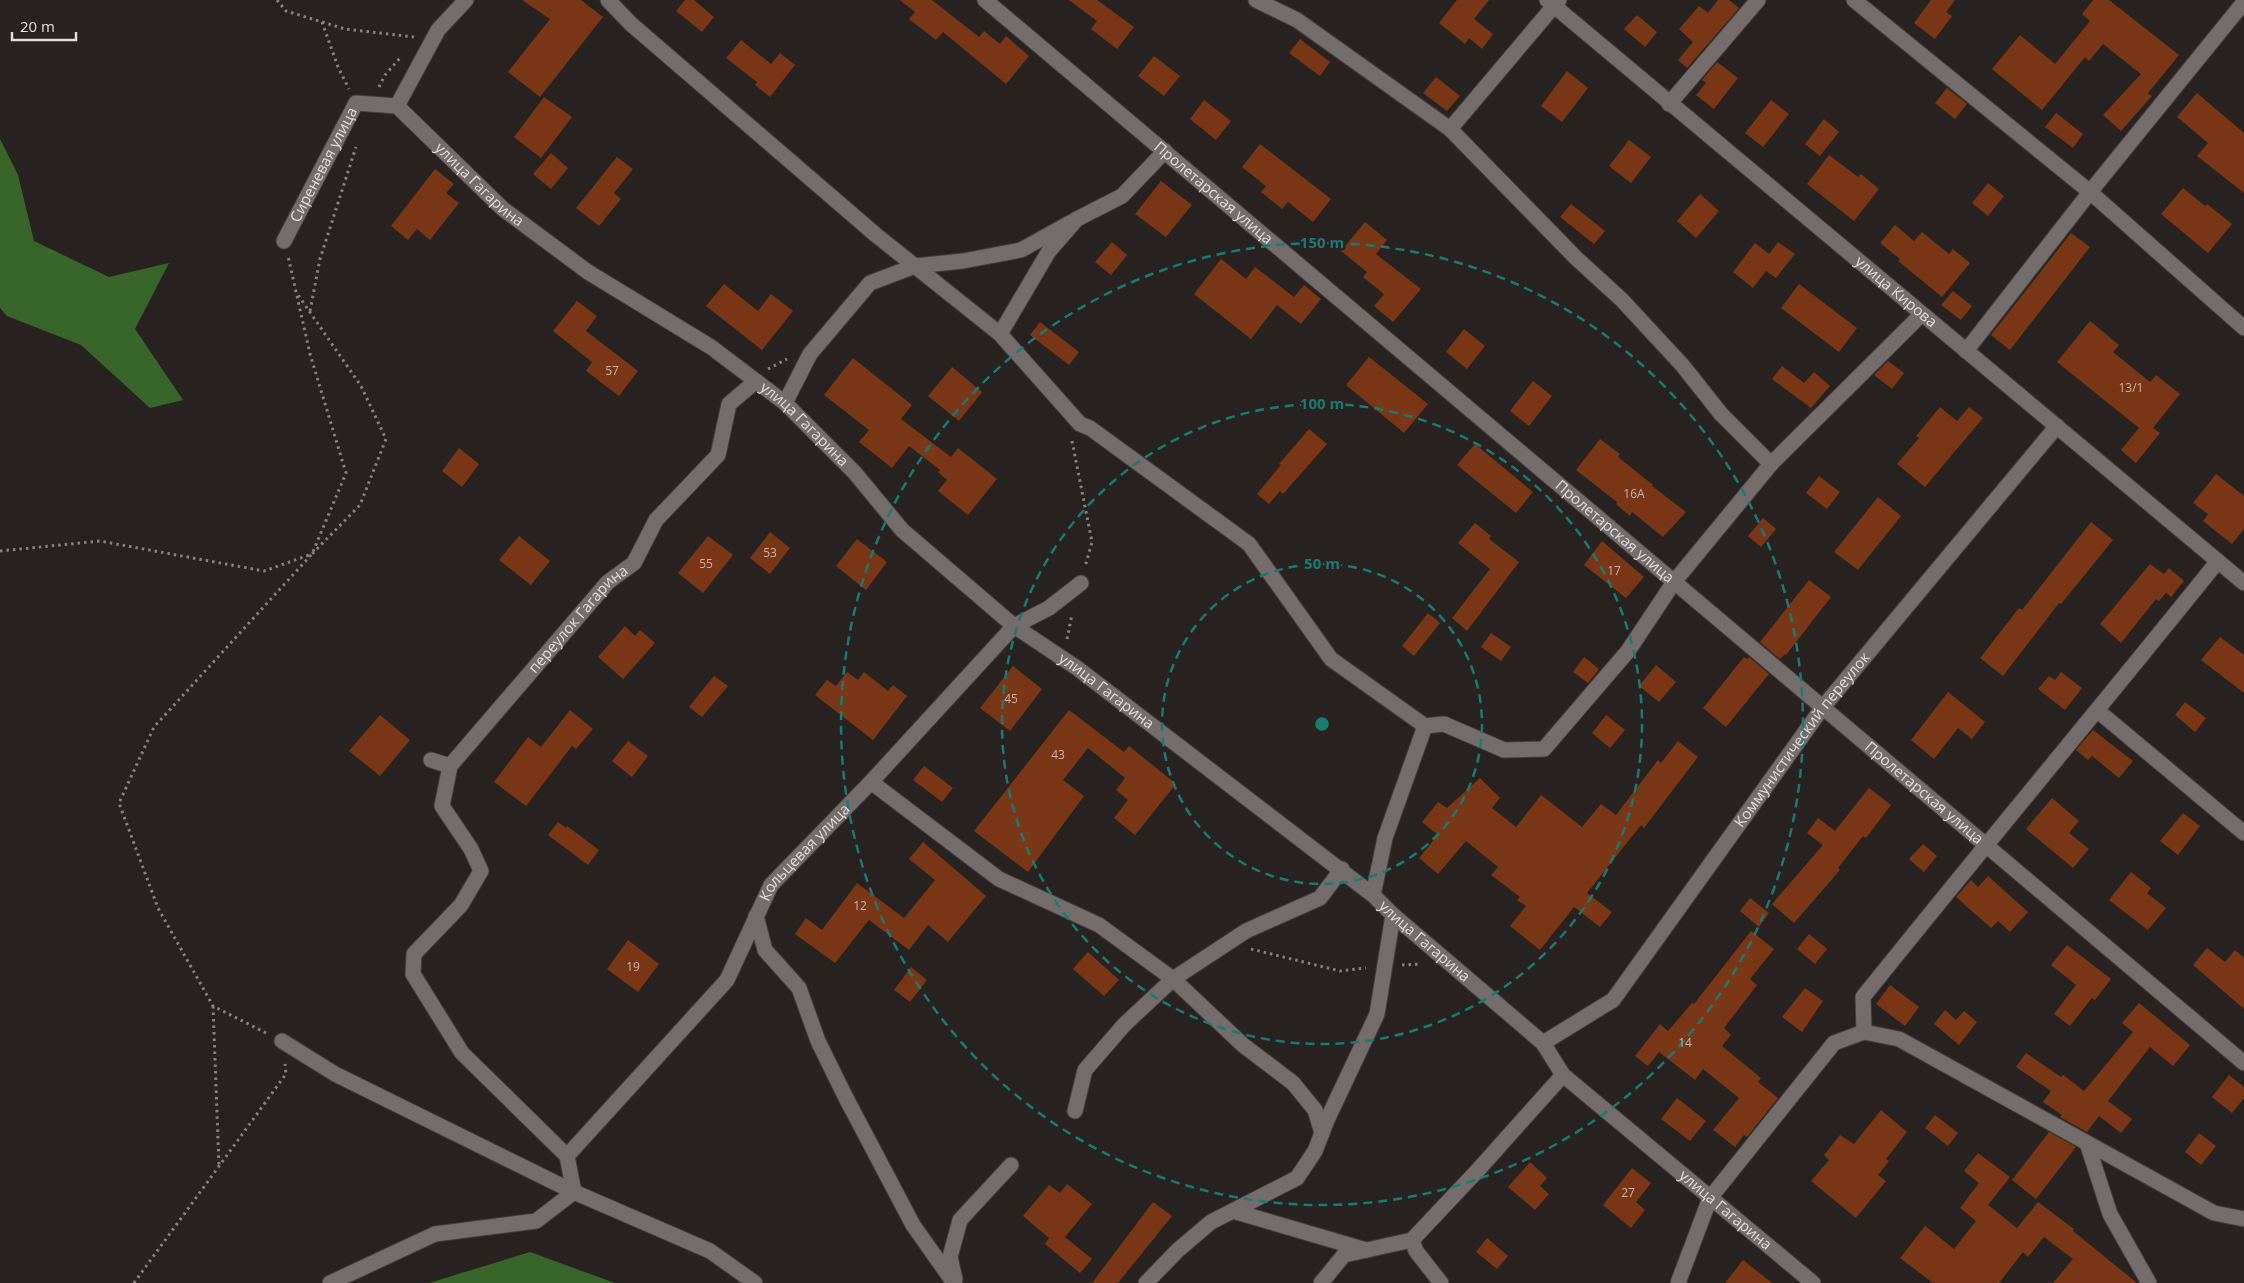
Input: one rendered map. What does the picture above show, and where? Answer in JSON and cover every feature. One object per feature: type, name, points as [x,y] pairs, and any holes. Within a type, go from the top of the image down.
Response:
[{"type":"street","points":[[397,106],[438,30],[466,0]]},
{"type":"street","points":[[608,0],[639,30],[914,266],[1000,334],[1080,424],[1090,428],[1249,544],[1332,659],[1425,726],[1444,724],[1504,750],[1544,749],[1628,652],[1674,582],[1771,464],[1922,314]]},
{"type":"street","name":"Пролетарская улица","points":[[986,0],[2244,1063]]},
{"type":"street","points":[[1256,0],[1297,20],[1450,129],[1576,258],[1622,300],[1683,366],[1721,414],[1771,464]]},
{"type":"street","points":[[1670,104],[1758,0]]},
{"type":"street","points":[[1854,0],[2090,192],[2244,328]]},
{"type":"street","points":[[1450,129],[1554,2]]},
{"type":"street","name":"улица Кирова","points":[[1554,2],[1670,104],[2244,583]]},
{"type":"street","points":[[1966,351],[2090,192],[2244,2]]},
{"type":"street","name":"Сиреневая улица","points":[[284,241],[356,103],[397,106]]},
{"type":"street","name":"улица Гагарина","points":[[397,106],[503,209],[588,272],[711,347],[785,402],[854,474],[902,530],[1014,626],[1076,668],[1374,895],[1393,915],[1542,1043],[1563,1075],[1813,1283]]},
{"type":"street","points":[[785,402],[810,354],[870,283],[914,266],[963,261],[1021,250],[1122,196],[1165,151]]},
{"type":"street","points":[[1000,334],[1049,251],[1077,219]]},
{"type":"street","name":"переулок Гагарина","points":[[450,766],[608,582],[634,563],[656,520],[718,455],[729,404],[756,381]]},
{"type":"street","name":"Коммунистический переулок","points":[[1542,1043],[1613,1000],[1823,707],[2057,426]]},
{"type":"street","points":[[1864,1032],[1862,998],[1985,844],[2098,711],[2218,561]]},
{"type":"street","name":"Кольцевая улица","points":[[567,1156],[727,980],[770,885],[870,782],[1014,626],[1049,608],[1081,583]]},
{"type":"street","points":[[2098,711],[2244,833]]},
{"type":"street","points":[[1374,895],[1385,838],[1425,726]]},
{"type":"street","points":[[431,760],[450,766],[442,806],[471,849],[481,871],[461,905],[414,954],[413,974],[462,1053],[567,1156],[574,1192]]},
{"type":"street","points":[[870,782],[999,879],[1099,925],[1172,978],[1244,1045],[1292,1083],[1315,1110],[1322,1134]]},
{"type":"street","points":[[1075,1112],[1085,1070],[1124,1025],[1172,978],[1246,931],[1320,898],[1342,870]]},
{"type":"street","points":[[1146,1283],[1178,1250],[1211,1222],[1297,1178],[1315,1151],[1376,1014],[1393,915]]},
{"type":"street","points":[[756,916],[765,950],[799,988],[818,1041],[913,1225],[955,1283]]},
{"type":"street","points":[[1678,1283],[1710,1198],[1834,1043],[1864,1032],[1899,1039],[2214,1213],[2244,1219]]},
{"type":"street","points":[[282,1041],[334,1074],[574,1192],[710,1252],[755,1283]]},
{"type":"street","points":[[1321,1283],[1344,1255],[1412,1240],[1563,1075]]},
{"type":"street","points":[[2087,1143],[2110,1214],[2150,1283]]},
{"type":"street","points":[[955,1283],[950,1258],[960,1220],[1011,1165]]},
{"type":"street","points":[[330,1283],[435,1234],[536,1221],[574,1192]]},
{"type":"street","points":[[1233,1211],[1366,1250]]},
{"type":"street","points":[[1412,1240],[1416,1251],[1442,1283]]},
{"type":"path","points":[[278,0],[286,11],[345,29],[420,38],[414,44]]},
{"type":"path","points":[[322,22],[338,67],[356,103]]},
{"type":"path","points":[[372,104],[385,75],[402,56]]},
{"type":"path","points":[[310,312],[320,259],[356,146]]},
{"type":"path","points":[[0,551],[100,541],[264,572],[312,554],[346,473],[310,354],[284,241]]},
{"type":"path","points":[[219,1166],[214,1006],[158,908],[119,803],[154,727],[312,554],[360,505],[386,439],[361,386],[296,293]]},
{"type":"path","points":[[1064,407],[1082,481],[1092,542],[1066,636],[1076,668]]},
{"type":"path","points":[[1245,947],[1340,971],[1385,965],[1449,963]]},
{"type":"path","points":[[134,1283],[286,1074],[282,1041],[214,1006]]},
{"type":"green space","points":[[0,139],[18,175],[34,241],[109,277],[169,263],[135,329],[183,400],[150,408],[81,345],[7,316],[0,308]]},
{"type":"green space","points":[[530,1252],[615,1283],[429,1283]]},
{"type":"building","points":[[522,0],[581,0],[603,17],[540,97],[508,72],[550,19]]},
{"type":"building","points":[[685,0],[694,0],[714,17],[702,32],[676,11]]},
{"type":"building","points":[[900,0],[932,0],[979,37],[984,31],[1000,44],[1006,36],[1029,56],[1006,84],[943,32],[936,40],[909,19],[915,12]]},
{"type":"building","points":[[1069,0],[1097,0],[1134,27],[1117,49],[1091,29],[1097,21]]},
{"type":"building","points":[[1457,0],[1489,0],[1474,19],[1493,34],[1482,49],[1469,38],[1465,44],[1439,23]]},
{"type":"building","points":[[1718,0],[1729,0],[1739,8],[1687,68],[1678,60],[1693,42],[1679,29],[1699,6],[1708,13]]},
{"type":"building","points":[[1931,0],[1955,0],[1946,12],[1952,16],[1935,39],[1914,23]]},
{"type":"building","points":[[2093,0],[2109,0],[2179,55],[2148,93],[2152,96],[2121,131],[2103,115],[2141,74],[2103,44],[2089,61],[2085,57],[2042,110],[1992,69],[2020,35],[2055,64],[2090,21],[2082,14]]},
{"type":"building","points":[[1637,15],[1657,32],[1645,47],[1624,29]]},
{"type":"building","points":[[1300,39],[1330,62],[1320,76],[1289,53]]},
{"type":"building","points":[[741,40],[771,64],[780,53],[795,65],[770,97],[755,85],[757,82],[726,58]]},
{"type":"building","points":[[1154,56],[1180,76],[1164,96],[1138,76]]},
{"type":"building","points":[[1717,62],[1738,78],[1714,109],[1696,95],[1706,83],[1702,80]]},
{"type":"building","points":[[1567,71],[1588,88],[1562,122],[1541,106]]},
{"type":"building","points":[[1436,77],[1460,96],[1447,111],[1423,93]]},
{"type":"building","points":[[1947,88],[1967,104],[1955,119],[1935,103]]},
{"type":"building","points":[[2197,93],[2244,133],[2244,193],[2197,156],[2208,143],[2177,117]]},
{"type":"building","points":[[544,97],[572,117],[541,158],[514,137]]},
{"type":"building","points":[[1204,100],[1231,121],[1216,140],[1190,119]]},
{"type":"building","points":[[1771,100],[1789,114],[1763,147],[1745,133]]},
{"type":"building","points":[[2056,113],[2083,134],[2073,148],[2045,127]]},
{"type":"building","points":[[1824,119],[1839,132],[1820,156],[1805,144]]},
{"type":"building","points":[[1629,140],[1651,157],[1631,183],[1609,166]]},
{"type":"building","points":[[1260,144],[1331,199],[1313,222],[1288,202],[1282,209],[1261,192],[1266,186],[1242,167]]},
{"type":"building","points":[[551,153],[568,168],[551,189],[533,174]]},
{"type":"building","points":[[1829,155],[1858,177],[1861,174],[1879,189],[1854,221],[1807,184]]},
{"type":"building","points":[[617,157],[633,169],[614,193],[621,199],[599,226],[576,208]]},
{"type":"building","points":[[435,169],[454,184],[446,193],[459,203],[430,240],[417,229],[408,240],[391,226]]},
{"type":"building","points":[[1161,181],[1192,205],[1166,237],[1135,214]]},
{"type":"building","points":[[1988,183],[2004,196],[1988,216],[1972,203]]},
{"type":"building","points":[[2183,188],[2232,224],[2208,253],[2161,214]]},
{"type":"building","points":[[1700,194],[1719,211],[1696,238],[1677,221]]},
{"type":"building","points":[[1571,204],[1605,231],[1594,244],[1560,217]]},
{"type":"building","points":[[1365,222],[1387,240],[1376,254],[1421,289],[1393,322],[1374,306],[1384,294],[1363,277],[1367,272],[1341,251]]},
{"type":"building","points":[[1895,225],[1914,241],[1922,232],[1949,254],[1953,249],[1970,263],[1942,297],[1898,261],[1900,259],[1880,243]]},
{"type":"building","points":[[2071,233],[2090,247],[2010,350],[1991,335]]},
{"type":"building","points":[[1112,242],[1127,255],[1111,275],[1095,262]]},
{"type":"building","points":[[1778,242],[1795,254],[1776,278],[1766,271],[1753,288],[1733,272],[1755,243],[1769,254]]},
{"type":"building","points":[[1221,259],[1246,279],[1255,267],[1294,297],[1304,285],[1321,299],[1301,324],[1277,305],[1251,339],[1194,294]]},
{"type":"building","points":[[724,284],[758,311],[771,294],[793,311],[762,350],[706,306]]},
{"type":"building","points":[[1799,284],[1857,328],[1839,352],[1781,308]]},
{"type":"building","points":[[1953,291],[1972,306],[1961,320],[1941,305]]},
{"type":"building","points":[[577,301],[597,316],[586,331],[638,371],[619,396],[586,371],[592,362],[553,331]]},
{"type":"building","points":[[2090,321],[2119,345],[2113,352],[2150,382],[2156,375],[2180,394],[2153,428],[2160,433],[2136,463],[2121,450],[2139,428],[2057,362]]},
{"type":"building","points":[[1040,322],[1079,352],[1069,365],[1030,335]]},
{"type":"building","points":[[1464,329],[1485,346],[1467,369],[1446,352]]},
{"type":"building","points":[[1369,357],[1428,404],[1404,433],[1346,385]]},
{"type":"building","points":[[853,358],[912,405],[901,419],[951,457],[958,448],[997,479],[968,515],[938,491],[947,480],[938,472],[940,470],[909,446],[892,468],[859,442],[869,430],[824,395]]},
{"type":"building","points":[[1888,361],[1904,373],[1892,389],[1874,375]]},
{"type":"building","points":[[1782,366],[1804,383],[1814,372],[1830,386],[1811,408],[1772,379]]},
{"type":"building","points":[[952,367],[982,392],[959,421],[928,396]]},
{"type":"building","points":[[1533,381],[1552,396],[1529,426],[1510,411]]},
{"type":"building","points":[[1940,407],[1957,421],[1969,407],[1983,418],[1925,487],[1897,464],[1919,438],[1916,436]]},
{"type":"building","points":[[1309,429],[1327,444],[1283,494],[1280,491],[1269,504],[1257,494],[1281,465],[1279,464]]},
{"type":"building","points":[[1600,439],[1620,454],[1618,457],[1652,486],[1686,512],[1663,537],[1632,512],[1630,516],[1616,504],[1617,502],[1576,470]]},
{"type":"building","points":[[1475,444],[1533,492],[1516,513],[1457,465]]},
{"type":"building","points":[[459,448],[479,464],[462,487],[442,471]]},
{"type":"building","points":[[2216,474],[2244,496],[2244,529],[2232,544],[2203,521],[2208,514],[2193,503]]},
{"type":"building","points":[[1819,476],[1840,492],[1827,509],[1806,493]]},
{"type":"building","points":[[1878,497],[1901,516],[1858,570],[1834,552]]},
{"type":"building","points":[[1763,518],[1776,529],[1761,547],[1748,536]]},
{"type":"building","points":[[2091,522],[2113,540],[2061,604],[2059,603],[2003,676],[1980,658],[2019,608],[2022,610]]},
{"type":"building","points":[[1475,523],[1491,536],[1489,539],[1519,562],[1467,631],[1452,618],[1490,569],[1458,543]]},
{"type":"building","points":[[770,532],[790,548],[770,574],[750,558]]},
{"type":"building","points":[[519,536],[550,561],[531,585],[499,560]]},
{"type":"building","points":[[708,536],[733,555],[703,593],[678,573]]},
{"type":"building","points":[[857,539],[887,562],[866,590],[836,566]]},
{"type":"building","points":[[1602,541],[1644,577],[1626,598],[1584,565]]},
{"type":"building","points":[[2150,564],[2164,574],[2169,568],[2184,581],[2171,597],[2166,593],[2159,601],[2156,599],[2121,643],[2100,624]]},
{"type":"building","points":[[1809,580],[1831,597],[1786,655],[1780,659],[1760,642]]},
{"type":"building","points":[[1428,613],[1440,623],[1414,656],[1402,646]]},
{"type":"building","points":[[625,626],[635,636],[640,630],[655,643],[623,679],[598,657]]},
{"type":"building","points":[[1491,633],[1511,647],[1501,661],[1481,647]]},
{"type":"building","points":[[2220,637],[2244,655],[2244,693],[2201,660]]},
{"type":"building","points":[[1584,657],[1599,669],[1588,683],[1573,672]]},
{"type":"building","points":[[1744,657],[1748,659],[1749,657],[1769,674],[1726,727],[1703,708]]},
{"type":"building","points":[[1656,665],[1676,682],[1659,702],[1639,686]]},
{"type":"building","points":[[1013,666],[1042,689],[1010,731],[980,708]]},
{"type":"building","points":[[847,672],[858,680],[864,672],[888,691],[893,685],[907,696],[873,740],[815,695],[827,680],[836,686]]},
{"type":"building","points":[[2061,672],[2082,688],[2065,710],[2038,689],[2049,676],[2055,680]]},
{"type":"building","points":[[714,676],[728,686],[702,717],[689,707]]},
{"type":"building","points":[[1948,692],[1985,722],[1972,739],[1958,728],[1934,759],[1911,740]]},
{"type":"building","points":[[2185,702],[2206,718],[2195,732],[2175,715]]},
{"type":"building","points":[[570,710],[593,729],[576,749],[572,746],[526,806],[494,782],[528,737],[541,747]]},
{"type":"building","points":[[1069,710],[1124,752],[1129,746],[1176,784],[1135,835],[1114,818],[1128,800],[1116,790],[1125,778],[1088,748],[1063,780],[1084,796],[1028,872],[974,831]]},
{"type":"building","points":[[380,715],[410,740],[380,776],[349,751]]},
{"type":"building","points":[[1606,715],[1625,730],[1610,748],[1592,733]]},
{"type":"building","points":[[2093,730],[2133,761],[2119,778],[2092,756],[2088,760],[2076,750]]},
{"type":"building","points":[[628,741],[648,756],[632,777],[612,761]]},
{"type":"building","points":[[1678,741],[1698,757],[1644,828],[1641,825],[1587,893],[1612,912],[1600,927],[1574,907],[1540,950],[1510,926],[1526,906],[1517,900],[1520,897],[1491,875],[1498,867],[1466,841],[1438,874],[1419,858],[1438,835],[1422,822],[1438,802],[1447,808],[1480,778],[1500,798],[1492,808],[1516,827],[1541,795],[1582,827],[1601,804],[1616,815],[1658,760],[1661,763]]},
{"type":"building","points":[[924,766],[953,788],[942,802],[913,780]]},
{"type":"building","points":[[1869,788],[1891,805],[1866,838],[1863,836],[1838,868],[1840,870],[1794,923],[1772,904],[1823,845],[1807,833],[1818,818],[1835,831]]},
{"type":"building","points":[[2052,798],[2079,821],[2069,833],[2089,849],[2073,868],[2026,829]]},
{"type":"building","points":[[2183,813],[2200,826],[2178,855],[2160,841]]},
{"type":"building","points":[[558,822],[566,828],[567,826],[599,850],[588,865],[548,835]]},
{"type":"building","points":[[923,842],[986,896],[948,942],[928,925],[909,950],[869,920],[835,963],[795,934],[806,918],[822,930],[857,883],[904,918],[935,880],[909,859]]},
{"type":"building","points":[[1923,844],[1937,856],[1924,872],[1909,859]]},
{"type":"building","points":[[2131,872],[2151,888],[2147,893],[2166,908],[2148,930],[2109,900]]},
{"type":"building","points":[[1988,876],[2028,912],[2010,932],[1998,921],[1991,928],[1956,897],[1971,880],[1978,887]]},
{"type":"building","points":[[1750,898],[1769,913],[1759,927],[1740,911]]},
{"type":"building","points":[[1751,931],[1774,949],[1750,979],[1757,985],[1724,1028],[1731,1035],[1722,1046],[1761,1078],[1758,1082],[1778,1098],[1747,1137],[1744,1135],[1735,1147],[1713,1130],[1739,1098],[1703,1069],[1695,1080],[1659,1052],[1648,1066],[1635,1056],[1660,1024],[1668,1031],[1692,1003],[1694,1004]]},
{"type":"building","points":[[1809,934],[1827,949],[1815,964],[1797,949]]},
{"type":"building","points":[[628,940],[659,964],[638,992],[607,969]]},
{"type":"building","points":[[2067,945],[2111,979],[2095,1000],[2092,998],[2070,1026],[2054,1014],[2076,985],[2051,965]]},
{"type":"building","points":[[2207,948],[2225,962],[2235,950],[2244,958],[2244,1009],[2193,965]]},
{"type":"building","points":[[1088,952],[1119,980],[1104,996],[1073,969]]},
{"type":"building","points":[[911,967],[927,980],[910,1002],[894,990]]},
{"type":"building","points":[[1890,985],[1919,1007],[1905,1026],[1876,1004]]},
{"type":"building","points":[[1805,988],[1823,1001],[1802,1032],[1782,1017]]},
{"type":"building","points":[[2139,1003],[2190,1045],[2173,1066],[2150,1047],[2108,1101],[2132,1119],[2121,1133],[2099,1116],[2087,1132],[2060,1117],[2062,1115],[2043,1102],[2051,1091],[2016,1067],[2026,1053],[2061,1077],[2063,1075],[2084,1091],[2133,1032],[2122,1023]]},
{"type":"building","points":[[1945,1010],[1956,1020],[1964,1011],[1977,1022],[1959,1045],[1934,1024]]},
{"type":"building","points":[[2229,1075],[2244,1087],[2244,1098],[2232,1113],[2212,1097]]},
{"type":"building","points":[[1677,1098],[1706,1121],[1690,1141],[1661,1119]]},
{"type":"building","points":[[1881,1110],[1907,1132],[1886,1159],[1889,1161],[1878,1175],[1886,1181],[1856,1218],[1811,1181],[1829,1160],[1824,1155],[1840,1135],[1854,1144]]},
{"type":"building","points":[[1935,1115],[1958,1133],[1948,1146],[1925,1128]]},
{"type":"building","points":[[2049,1132],[2076,1147],[2036,1199],[2012,1180]]},
{"type":"building","points":[[2199,1133],[2216,1146],[2201,1165],[2185,1152]]},
{"type":"building","points":[[1978,1153],[2010,1177],[1988,1205],[2017,1228],[2038,1202],[2074,1229],[2073,1231],[2137,1283],[2053,1283],[2073,1259],[2044,1237],[2028,1257],[2023,1252],[1999,1283],[1933,1283],[1900,1258],[1925,1226],[1954,1249],[1976,1221],[1960,1208],[1979,1183],[1964,1171]]},
{"type":"building","points":[[1530,1162],[1547,1178],[1540,1186],[1549,1194],[1535,1210],[1508,1187]]},
{"type":"building","points":[[1632,1168],[1651,1183],[1636,1202],[1645,1210],[1631,1228],[1603,1205]]},
{"type":"building","points":[[1067,1184],[1092,1204],[1065,1237],[1092,1259],[1080,1273],[1045,1244],[1049,1238],[1023,1216],[1049,1185],[1060,1193]]},
{"type":"building","points":[[1153,1202],[1172,1216],[1118,1283],[1092,1283]]},
{"type":"building","points":[[1487,1238],[1508,1256],[1497,1269],[1476,1252]]},
{"type":"building","points":[[1743,1260],[1772,1283],[1725,1283]]}]
